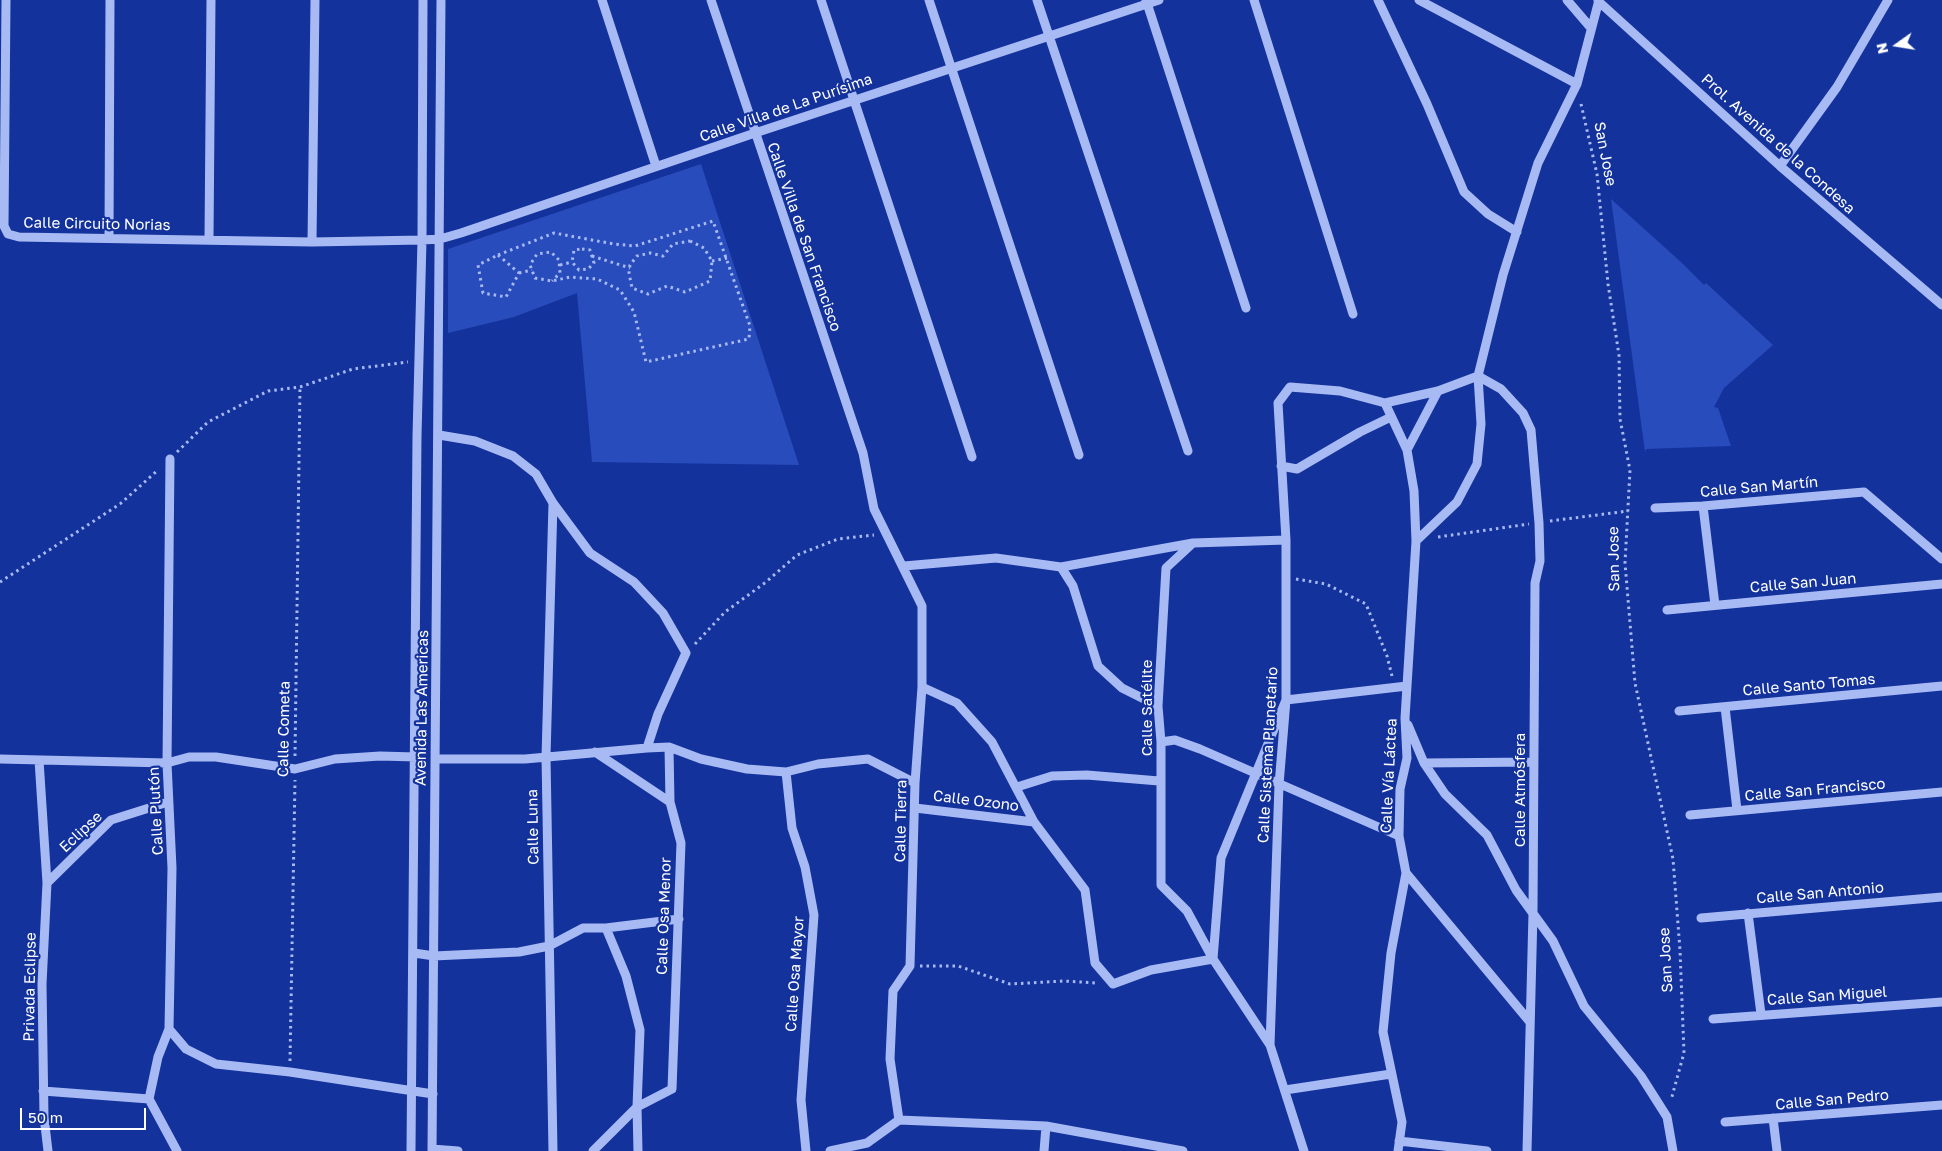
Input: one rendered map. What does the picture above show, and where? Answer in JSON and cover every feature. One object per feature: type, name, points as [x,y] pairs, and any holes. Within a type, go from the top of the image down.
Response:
[{"type":"street","name":"Calle Circuito Norias","points":[[6,0],[4,226],[8,234],[19,238],[209,239],[312,242],[422,240]]},
{"type":"street","points":[[109,238],[110,0]]},
{"type":"street","points":[[209,239],[211,0]]},
{"type":"street","points":[[312,242],[315,0]]},
{"type":"street","name":"Avenida Las Americas","points":[[412,1151],[418,360],[422,240],[423,0]]},
{"type":"street","name":"Avenida Las Americas","points":[[432,1150],[441,0]]},
{"type":"street","points":[[602,0],[656,166]]},
{"type":"street","name":"Calle Villa de San Francisco","points":[[711,0],[863,453]]},
{"type":"street","points":[[821,0],[972,457]]},
{"type":"street","points":[[929,0],[1079,455]]},
{"type":"street","points":[[1037,0],[1188,451]]},
{"type":"street","name":"Calle Villa de La Purísima","points":[[422,240],[440,239],[1147,2],[1159,0]]},
{"type":"street","points":[[1254,0],[1354,314]]},
{"type":"street","points":[[1378,0],[1464,192],[1488,214],[1517,232]]},
{"type":"street","points":[[1419,0],[1576,84]]},
{"type":"street","points":[[1567,0],[1591,28]]},
{"type":"street","points":[[1416,541],[1457,502],[1477,464],[1480,424],[1478,376],[1517,232],[1538,163],[1576,84],[1599,0]]},
{"type":"street","name":"Prol. Avenida de la Condesa","points":[[1599,0],[1780,166],[1942,305]]},
{"type":"street","points":[[1780,166],[1836,87],[1888,0]]},
{"type":"street","points":[[1147,2],[1246,308]]},
{"type":"street","points":[[1385,403],[1438,391],[1478,376]]},
{"type":"street","name":"Calle Atmósfera","points":[[1478,376],[1500,389],[1523,414],[1531,430],[1538,522],[1540,561],[1535,583],[1533,913],[1527,1151]]},
{"type":"street","name":"Calle Sistema Planetario","points":[[1270,1045],[1278,785],[1286,700],[1286,540],[1280,466],[1278,404],[1290,387],[1340,391],[1385,403]]},
{"type":"street","points":[[1407,450],[1438,391]]},
{"type":"street","name":"Calle Vía Láctea","points":[[1385,403],[1407,450],[1414,491],[1416,541],[1405,718],[1406,758],[1400,789],[1399,836],[1406,873],[1391,953],[1383,1032],[1390,1074],[1402,1122],[1398,1151]]},
{"type":"street","points":[[1280,466],[1297,469],[1360,432],[1391,417]]},
{"type":"street","points":[[439,435],[475,441],[514,456],[536,474],[553,503],[590,553],[634,582],[663,613],[686,653],[658,714],[647,748]]},
{"type":"street","name":"Calle Tierra","points":[[863,453],[874,509],[886,538],[904,566],[922,606],[922,687],[914,784],[915,808],[910,966]]},
{"type":"street","name":"Calle Plutón","points":[[149,1099],[158,1058],[169,1029],[172,868],[167,763],[170,459]]},
{"type":"street","name":"Calle San Martín","points":[[1656,508],[1703,506],[1864,492],[1942,559]]},
{"type":"street","name":"Calle Luna","points":[[553,503],[546,757],[553,1151]]},
{"type":"street","points":[[1703,506],[1715,605]]},
{"type":"street","points":[[904,566],[996,558],[1062,567],[1193,543],[1286,540]]},
{"type":"street","name":"Calle Satélite","points":[[1193,543],[1166,568],[1158,706],[1161,742],[1161,885],[1187,911],[1212,959]]},
{"type":"street","points":[[1062,567],[1073,586],[1098,666],[1122,688],[1158,706]]},
{"type":"street","name":"Calle San Juan","points":[[1666,610],[1942,584]]},
{"type":"street","points":[[1304,1151],[1270,1045],[1212,959],[1221,858],[1254,773],[1286,700],[1407,686]]},
{"type":"street","name":"Calle Santo Tomas","points":[[1679,711],[1942,686]]},
{"type":"street","points":[[922,687],[957,703],[992,742],[1034,822],[1085,890],[1095,963],[1114,984],[1151,970],[1212,959]]},
{"type":"street","points":[[1725,707],[1737,810]]},
{"type":"street","points":[[1405,718],[1424,763],[1445,794],[1487,834],[1516,890],[1553,941],[1584,1006],[1641,1076],[1667,1117],[1673,1151]]},
{"type":"street","points":[[1161,742],[1174,740],[1399,836]]},
{"type":"street","points":[[435,759],[546,757],[669,747],[701,759],[747,769],[786,772],[818,764],[868,759],[914,784]]},
{"type":"street","name":"Calle Osa Menor","points":[[636,1107],[672,1089],[681,843],[670,802],[669,747]]},
{"type":"street","points":[[595,752],[670,802]]},
{"type":"street","points":[[0,759],[167,763],[189,757],[216,757],[295,769],[335,759],[380,756],[416,757]]},
{"type":"street","name":"Privada Eclipse","points":[[39,760],[47,883],[42,984],[43,1092]]},
{"type":"street","points":[[1424,763],[1534,762]]},
{"type":"street","name":"Calle Osa Mayor","points":[[786,772],[792,828],[806,867],[814,915],[801,1100],[806,1151]]},
{"type":"street","name":"Calle Ozono","points":[[1017,787],[1052,776],[1087,775],[1160,781]]},
{"type":"street","name":"Calle San Francisco","points":[[1690,815],[1942,792]]},
{"type":"street","name":"Eclipse","points":[[47,883],[112,820],[168,802]]},
{"type":"street","name":"Calle Ozono","points":[[915,808],[1034,822]]},
{"type":"street","points":[[1406,873],[1530,1022]]},
{"type":"street","name":"Calle San Antonio","points":[[1701,918],[1942,896]]},
{"type":"street","points":[[1748,914],[1761,1014]]},
{"type":"street","points":[[414,954],[434,956],[519,952],[549,946],[583,928],[606,928],[679,919]]},
{"type":"street","points":[[606,928],[626,976],[640,1030],[636,1107],[638,1151]]},
{"type":"street","points":[[899,1120],[890,1059],[893,991],[910,966]]},
{"type":"street","name":"Calle San Miguel","points":[[1713,1019],[1942,1002]]},
{"type":"street","points":[[169,1029],[186,1049],[216,1064],[290,1072],[432,1094]]},
{"type":"street","points":[[1286,1090],[1390,1074]]},
{"type":"street","points":[[48,1151],[43,1092],[149,1099],[177,1151]]},
{"type":"street","name":"Calle San Pedro","points":[[1725,1122],[1942,1105]]},
{"type":"street","points":[[593,1151],[636,1107]]},
{"type":"street","points":[[1773,1118],[1777,1151]]},
{"type":"street","points":[[830,1151],[867,1143],[899,1120],[1046,1126],[1183,1151]]},
{"type":"street","points":[[1044,1151],[1046,1126]]},
{"type":"street","points":[[1400,1141],[1486,1151]]},
{"type":"street","points":[[432,1150],[458,1151]]},
{"type":"path","name":"San Jose","points":[[1576,84],[1597,174],[1605,257],[1618,355],[1620,419],[1630,470],[1625,563],[1636,682],[1673,858],[1680,950],[1684,1053],[1667,1117]]},
{"type":"path","points":[[532,270],[519,273],[506,297],[483,293],[478,265],[554,233],[635,246],[713,221],[750,326],[748,339],[646,362],[634,312],[620,290],[597,279],[570,278],[552,281],[535,278],[532,270],[530,265],[537,254],[551,252],[559,260],[560,273],[552,281]]},
{"type":"path","points":[[690,241],[704,248],[712,261],[710,280],[685,292],[667,286],[648,294],[632,288],[630,268],[637,256],[650,253],[663,256],[673,244],[690,241]]},
{"type":"path","points":[[574,250],[590,250],[594,263],[588,269],[579,270],[572,262],[574,250]]},
{"type":"path","points":[[498,255],[519,273]]},
{"type":"path","points":[[592,256],[630,268]]},
{"type":"path","points":[[712,261],[727,258]]},
{"type":"path","points":[[560,265],[572,262]]},
{"type":"path","points":[[0,582],[120,504],[208,422],[268,391],[300,387],[353,370],[418,360]]},
{"type":"path","name":"Calle Cometa","points":[[290,1072],[300,387]]},
{"type":"path","points":[[1416,541],[1538,522],[1628,511]]},
{"type":"path","points":[[686,653],[725,612],[766,582],[797,555],[838,539],[881,534],[886,538]]},
{"type":"path","points":[[1286,578],[1326,584],[1366,604],[1387,656],[1395,688]]},
{"type":"path","points":[[910,966],[958,966],[1010,984],[1064,981],[1114,984]]},
{"type":"shaded area","points":[[701,164],[799,465],[592,462],[577,293],[514,317],[448,333],[448,249]]},
{"type":"shaded area","points":[[1611,199],[1704,285],[1706,283],[1773,345],[1724,388],[1714,407],[1718,408],[1731,446],[1646,449],[1645,452]]}]
